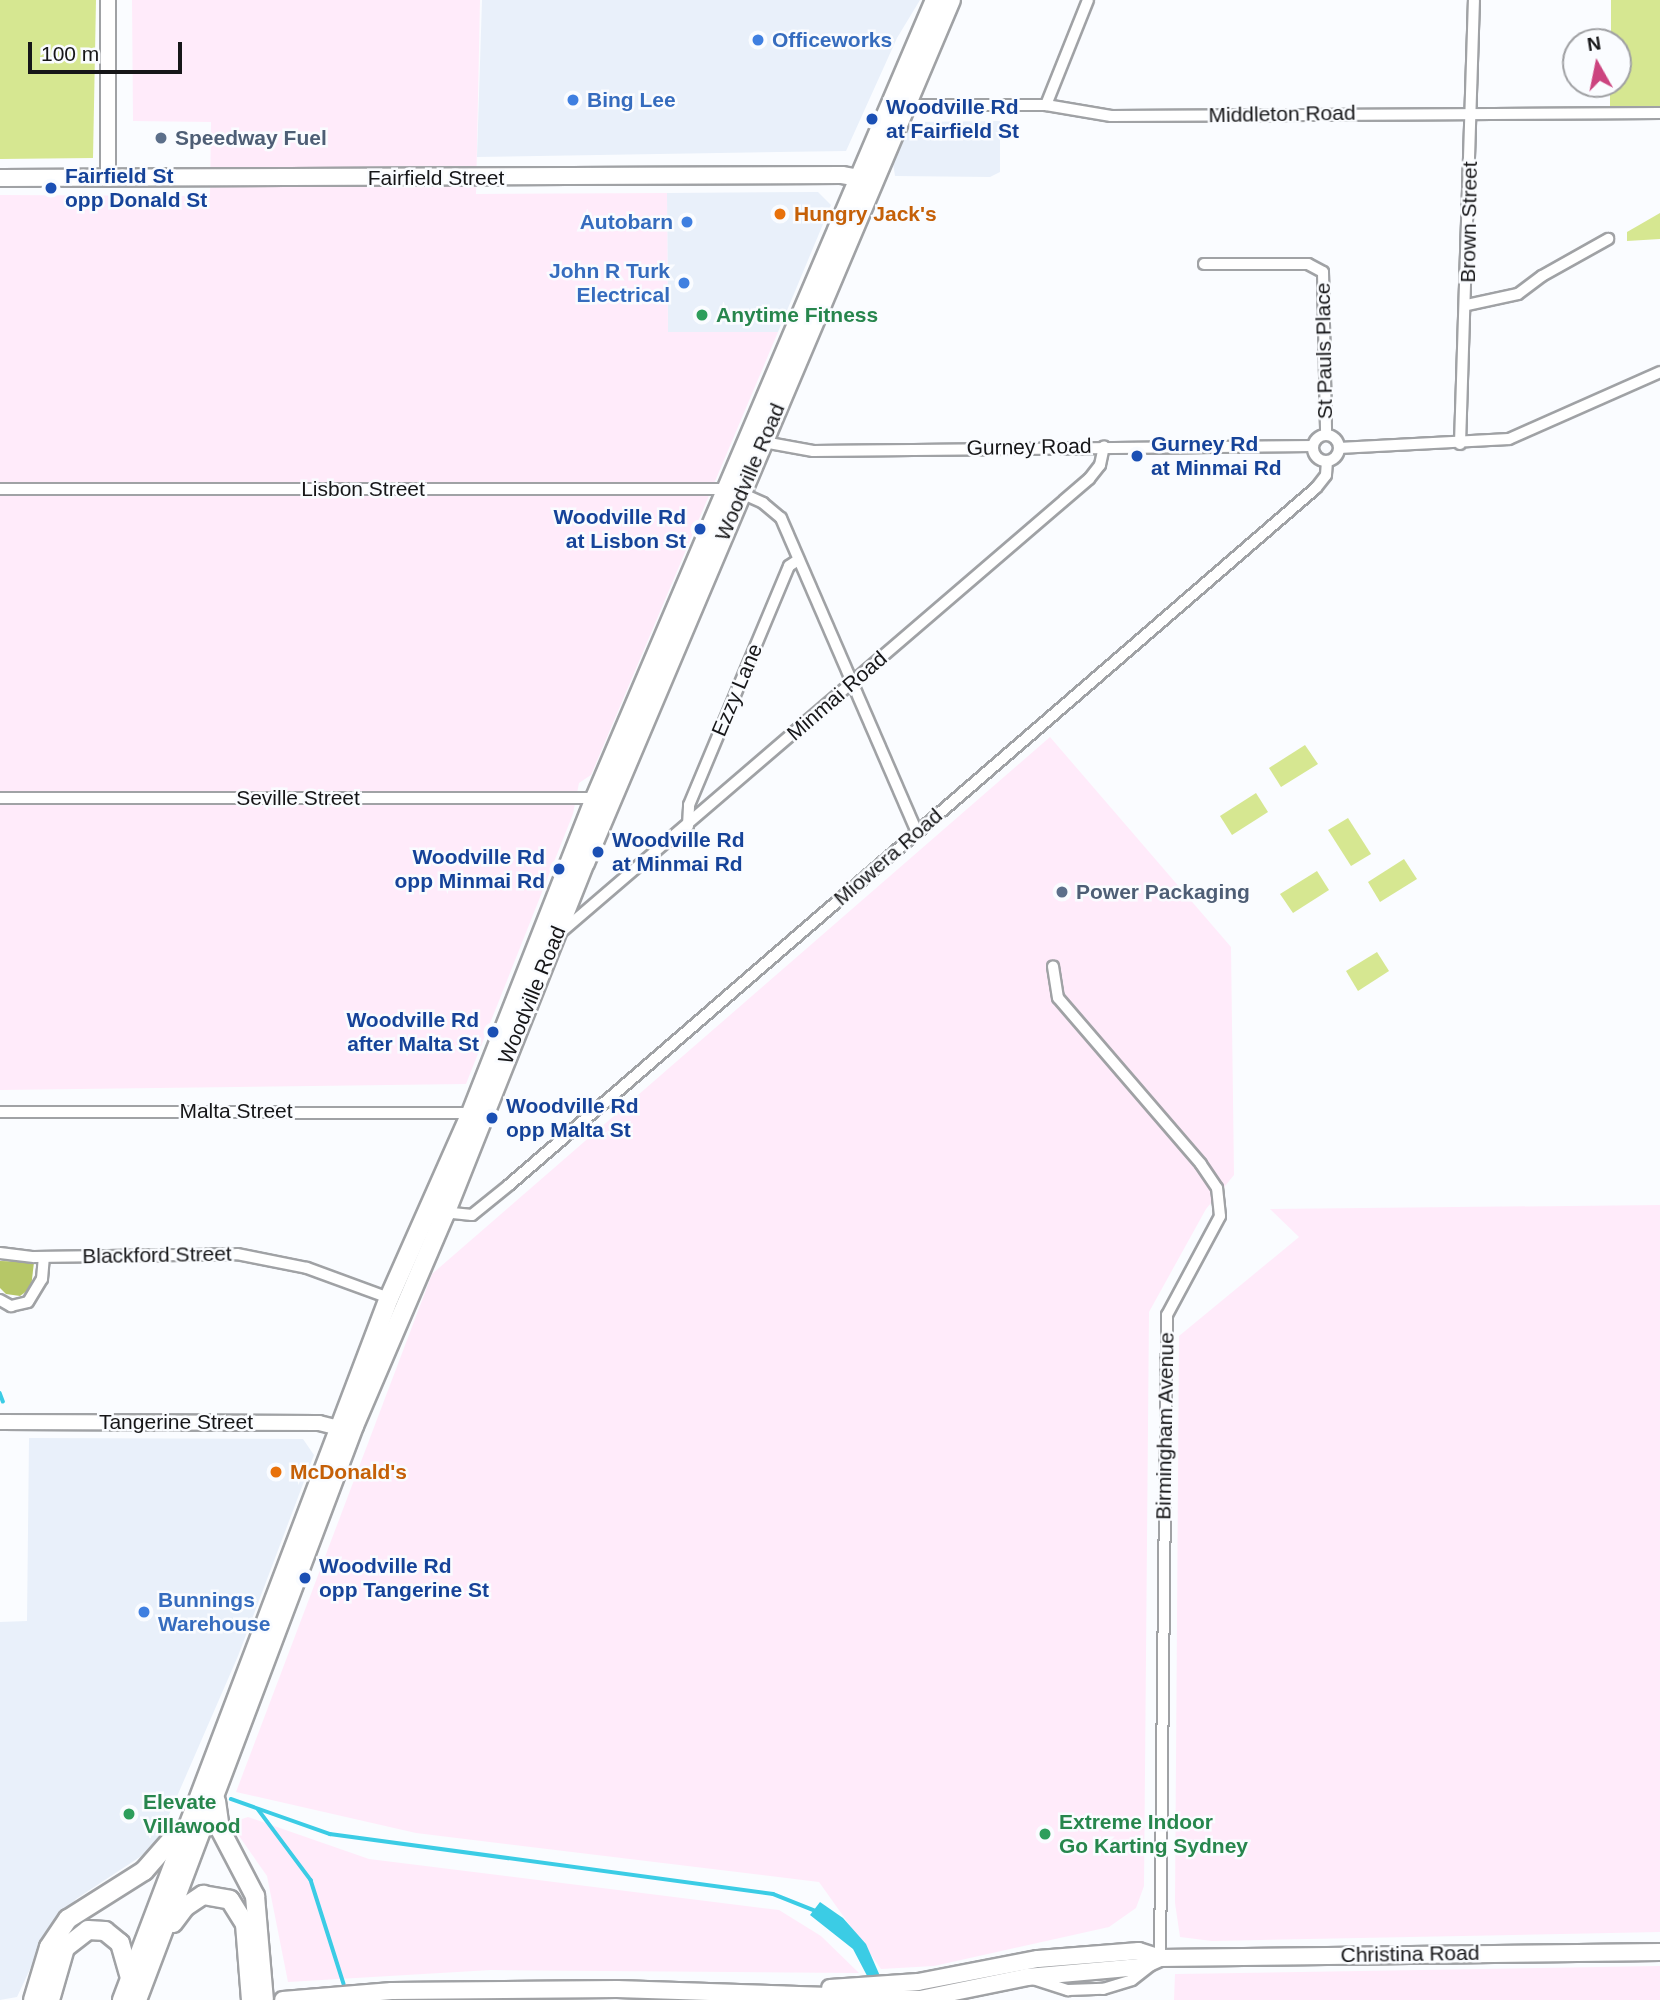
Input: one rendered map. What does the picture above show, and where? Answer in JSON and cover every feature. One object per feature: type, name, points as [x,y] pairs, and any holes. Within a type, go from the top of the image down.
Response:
[{"type":"main road","name":"Woodville Road","points":[[345,1429],[445,1214],[934,0]]},
{"type":"main road","name":"Woodville Road","points":[[864,178],[906,100],[951,0]]},
{"type":"main road","name":"Fairfield Street","points":[[0,178],[864,178]]},
{"type":"main road","name":"Woodville Road","points":[[122,2000],[209,1791],[345,1429],[389,1298],[471,1113],[595,798],[734,491]]},
{"type":"main road","name":"Woodville Road","points":[[137,2000],[159,1944],[209,1791]]},
{"type":"main road","points":[[42,1998],[58,1931],[80,1909],[155,1862],[209,1791]]},
{"type":"main road","points":[[209,1791],[220,1829],[255,1896],[264,2000]]},
{"type":"main road","points":[[159,1944],[193,1900],[212,1894],[230,1900],[245,1924],[251,2000]]},
{"type":"main road","points":[[42,1998],[65,1948],[88,1930],[105,1931],[120,1942],[130,1979]]},
{"type":"main road","name":"Christina Road","points":[[283,2000],[392,1991],[891,1991],[1081,1954],[1139,1951],[1160,1958],[1660,1952]]},
{"type":"main road","name":"Christina Road","points":[[891,1991],[920,1999],[1027,1977],[1140,1966],[1160,1958]]},
{"type":"main road","points":[[422,2000],[477,1991]]},
{"type":"street","points":[[108,0],[108,179]]},
{"type":"street","points":[[1046,105],[1088,0]]},
{"type":"street","name":"Brown Street","points":[[1460,444],[1467,305],[1474,0]]},
{"type":"street","name":"Middleton Road","points":[[906,100],[917,105],[1046,105],[1111,116],[1660,113]]},
{"type":"street","points":[[1467,305],[1518,295],[1542,276],[1608,239]]},
{"type":"street","name":"St Pauls Place","points":[[1204,264],[1323,264],[1326,435]]},
{"type":"street","points":[[1339,448],[1460,444],[1509,439],[1660,372]]},
{"type":"street","points":[[1326,435],[1337,440],[1339,448],[1334,458],[1327,461],[1318,458],[1314,446],[1326,435]]},
{"type":"street","name":"Gurney Road","points":[[755,440],[813,450],[1314,446]]},
{"type":"street","name":"Minmai Road","points":[[555,937],[688,826],[1089,479],[1100,465],[1104,446]]},
{"type":"street","name":"Miowera Road","points":[[445,1214],[472,1215],[1316,488],[1326,475],[1327,461]]},
{"type":"street","name":"Lisbon Street","points":[[0,489],[734,491]]},
{"type":"street","points":[[734,491],[763,502],[781,518],[917,832]]},
{"type":"street","name":"Ezzy Lane","points":[[688,826],[689,805],[789,566],[797,560]]},
{"type":"street","name":"Seville Street","points":[[0,798],[595,798]]},
{"type":"street","name":"Birmingham Avenue","points":[[1053,966],[1058,998],[1201,1164],[1217,1188],[1220,1216],[1167,1315],[1160,1958]]},
{"type":"street","name":"Malta Street","points":[[0,1112],[471,1113]]},
{"type":"street","points":[[428,1205],[445,1214]]},
{"type":"street","name":"Blackford Street","points":[[0,1253],[44,1257],[237,1254],[307,1268],[389,1298]]},
{"type":"street","points":[[0,1300],[11,1306],[28,1302],[42,1279],[44,1257]]},
{"type":"street","name":"Tangerine Street","points":[[0,1422],[345,1429]]},
{"type":"shaded area","points":[[132,0],[480,0],[476,194],[667,193],[668,332],[778,332],[591,775],[579,783],[573,814],[466,1084],[0,1090],[0,195],[210,196],[211,122],[133,121]]},
{"type":"shaded area","points":[[482,0],[920,0],[897,38],[846,151],[477,157]]},
{"type":"shaded area","points":[[1000,121],[1000,172],[990,177],[895,176],[893,163],[911,122]]},
{"type":"shaded area","points":[[818,192],[831,205],[778,332],[668,332],[667,193]]},
{"type":"shaded area","points":[[1050,737],[1231,947],[1234,1175],[1206,1209],[1149,1312],[1144,1886],[1136,1908],[1109,1927],[934,1966],[881,1969],[819,1882],[416,1833],[236,1792],[432,1274]]},
{"type":"shaded area","points":[[1660,1205],[1660,1932],[1212,1941],[1180,1937],[1175,1903],[1179,1336],[1299,1237],[1270,1209]]},
{"type":"shaded area","points":[[29,1438],[303,1439],[314,1455],[238,1656],[155,1847],[76,1899],[45,1937],[17,1997],[0,2000],[0,1622],[27,1621]]},
{"type":"shaded area","points":[[248,1817],[369,1859],[779,1910],[821,1936],[859,1973],[491,1970],[288,1982],[267,1876],[230,1823]]},
{"type":"shaded area","points":[[1660,1966],[1660,2000],[1174,2000],[1175,1974]]},
{"type":"green space","points":[[0,0],[96,0],[93,158],[0,159]]},
{"type":"green space","points":[[1611,0],[1660,0],[1660,110],[1610,109],[1610,98],[1632,98],[1632,28],[1611,28]]},
{"type":"green space","points":[[1660,213],[1660,239],[1627,241],[1627,232]]},
{"type":"green space","points":[[1305,745],[1318,764],[1281,787],[1269,768]]},
{"type":"green space","points":[[1256,793],[1268,812],[1232,835],[1220,816]]},
{"type":"green space","points":[[1348,818],[1371,854],[1351,866],[1328,830]]},
{"type":"green space","points":[[1404,859],[1417,879],[1380,902],[1368,882]]},
{"type":"green space","points":[[1317,871],[1329,890],[1293,913],[1280,894]]},
{"type":"green space","points":[[1377,952],[1389,971],[1358,991],[1346,971]]},
{"type":"green space","points":[[0,1261],[34,1262],[31,1288],[20,1296],[6,1294],[0,1288]]},
{"type":"water","points":[[820,1902],[843,1918],[866,1944],[887,1992],[875,1991],[853,1949],[810,1915]]},
{"type":"waterway","points":[[0,1393],[3,1401]]},
{"type":"waterway","points":[[231,1799],[330,1834],[773,1894],[816,1911]]},
{"type":"waterway","points":[[258,1809],[311,1880],[344,1984]]},
{"type":"place","name":"Officeworks","points":[[758,40]]},
{"type":"place","name":"Bing Lee","points":[[573,100]]},
{"type":"place","name":"Woodville Rd at Fairfield St","points":[[872,119]]},
{"type":"place","name":"Speedway Fuel","points":[[161,138]]},
{"type":"place","name":"Fairfield St opp Donald St","points":[[51,188]]},
{"type":"place","name":"Hungry Jack's","points":[[780,214]]},
{"type":"place","name":"Autobarn","points":[[687,222]]},
{"type":"place","name":"John R Turk Electrical","points":[[684,283]]},
{"type":"place","name":"Anytime Fitness","points":[[702,315]]},
{"type":"place","name":"Gurney Rd at Minmai Rd","points":[[1137,456]]},
{"type":"place","name":"Woodville Rd at Lisbon St","points":[[700,529]]},
{"type":"place","name":"Woodville Rd at Minmai Rd","points":[[598,852]]},
{"type":"place","name":"Woodville Rd opp Minmai Rd","points":[[559,869]]},
{"type":"place","name":"Power Packaging","points":[[1062,892]]},
{"type":"place","name":"Woodville Rd after Malta St","points":[[493,1032]]},
{"type":"place","name":"Woodville Rd opp Malta St","points":[[492,1118]]},
{"type":"place","name":"McDonald's","points":[[276,1472]]},
{"type":"place","name":"Woodville Rd opp Tangerine St","points":[[305,1578]]},
{"type":"place","name":"Bunnings Warehouse","points":[[144,1612]]},
{"type":"place","name":"Elevate Villawood","points":[[129,1814]]},
{"type":"place","name":"Extreme Indoor Go Karting Sydney","points":[[1045,1834]]}]
